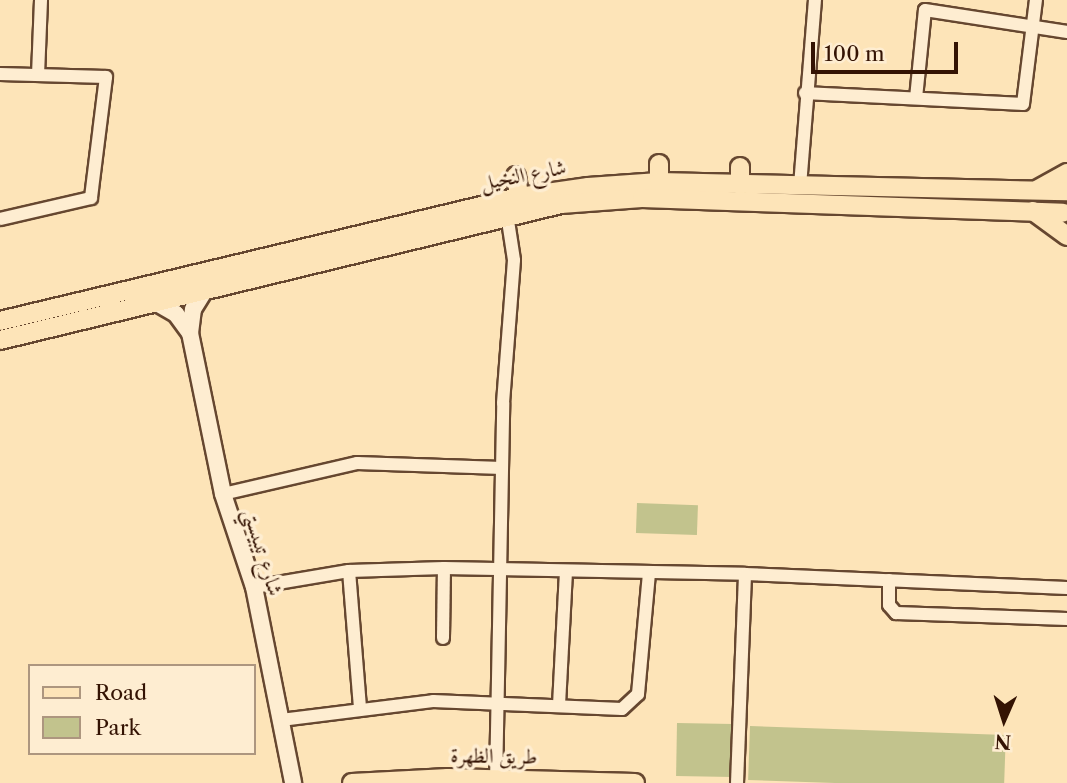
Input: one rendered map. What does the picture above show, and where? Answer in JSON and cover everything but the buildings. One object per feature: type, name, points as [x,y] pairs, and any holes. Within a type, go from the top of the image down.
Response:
[{"type":"main road","name":"شارع النخيل","points":[[0,321],[266,266],[659,173],[740,176],[800,186],[1067,191]]},
{"type":"main road","points":[[1024,192],[1067,173]]},
{"type":"main road","points":[[516,176],[516,207]]},
{"type":"main road","points":[[1065,216],[1067,191]]},
{"type":"main road","name":"شارع النخيل","points":[[516,207],[642,198],[1033,211],[1065,216]]},
{"type":"main road","points":[[1033,211],[1067,236]]},
{"type":"main road","name":"شارع النخيل","points":[[0,341],[205,290],[266,266]]},
{"type":"main road","points":[[190,333],[193,309],[205,290]]},
{"type":"main road","points":[[157,303],[176,314],[190,333]]},
{"type":"main road","name":"شارع تيبيستي","points":[[190,333],[223,494],[254,587],[293,783]]},
{"type":"main road","name":"طريق الظهرة","points":[[352,783],[496,780],[635,783]]},
{"type":"street","points":[[38,75],[41,0]]},
{"type":"street","points":[[800,186],[805,93],[815,0]]},
{"type":"street","points":[[805,93],[1023,104],[1036,0]]},
{"type":"street","points":[[916,97],[926,5],[1067,32]]},
{"type":"street","points":[[0,74],[106,77],[91,198],[0,219]]},
{"type":"street","points":[[496,780],[503,570],[505,351],[516,207]]},
{"type":"street","points":[[223,494],[357,463],[502,468]]},
{"type":"street","points":[[443,638],[444,568]]},
{"type":"street","points":[[254,587],[349,571],[444,568],[566,573],[745,574],[1067,588]]},
{"type":"street","points":[[349,571],[360,707]]},
{"type":"street","points":[[558,705],[566,573]]},
{"type":"street","points":[[281,720],[360,707],[433,701],[622,709],[636,699],[649,574]]},
{"type":"street","points":[[737,783],[745,574]]},
{"type":"street","points":[[889,580],[889,605],[896,613],[1067,619]]},
{"type":"green space","points":[[637,503],[698,505],[697,535],[636,533]]},
{"type":"green space","points":[[677,723],[733,724],[732,777],[676,776]]},
{"type":"green space","points":[[750,726],[1006,735],[1004,783],[748,780]]}]
